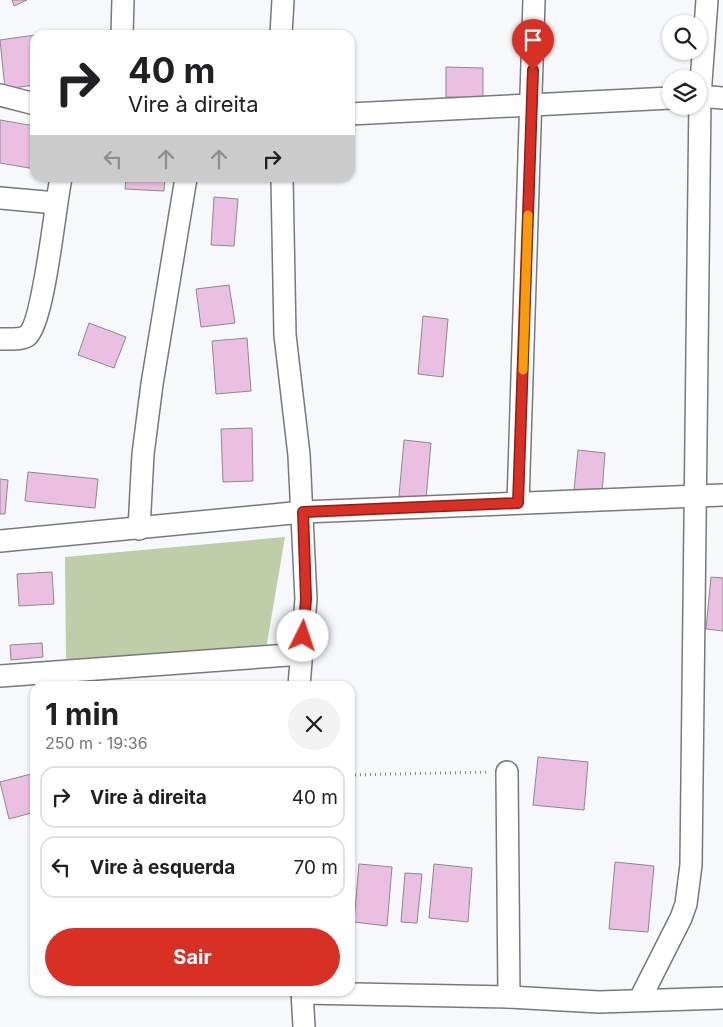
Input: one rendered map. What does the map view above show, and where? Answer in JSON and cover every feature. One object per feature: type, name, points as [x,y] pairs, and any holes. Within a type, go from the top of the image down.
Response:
[{"type":"street","points":[[122,30],[123,0]]},
{"type":"street","points":[[281,30],[283,0]]},
{"type":"street","points":[[518,503],[534,0]]},
{"type":"street","points":[[701,70],[707,0]]},
{"type":"street","points":[[0,95],[30,103]]},
{"type":"street","points":[[707,97],[723,98]]},
{"type":"street","points":[[355,114],[662,98]]},
{"type":"street","points":[[640,1000],[681,918],[689,885],[691,865],[699,115]]},
{"type":"street","points":[[0,340],[24,338],[30,331],[41,299],[60,182]]},
{"type":"street","points":[[138,528],[143,454],[152,384],[185,182]]},
{"type":"street","points":[[282,182],[284,335],[299,455],[303,512],[306,599],[299,681]]},
{"type":"street","points":[[0,198],[56,203]]},
{"type":"street","points":[[0,541],[303,512],[723,495]]},
{"type":"street","points":[[0,676],[302,654]]},
{"type":"street","points":[[508,772],[509,997]]},
{"type":"street","points":[[355,993],[509,997],[599,1002],[723,998]]},
{"type":"street","points":[[302,996],[304,1027]]},
{"type":"path","points":[[355,775],[508,772]]},
{"type":"green space","points":[[285,537],[266,649],[66,660],[65,557]]},
{"type":"building","points":[[12,0],[27,0],[14,6]]},
{"type":"building","points":[[30,36],[30,86],[5,89],[0,40]]},
{"type":"building","points":[[446,67],[483,68],[483,98],[446,97]]},
{"type":"building","points":[[0,120],[30,125],[30,168],[0,163]]},
{"type":"building","points":[[126,182],[165,182],[164,191],[125,189]]},
{"type":"building","points":[[214,197],[238,199],[234,246],[211,245]]},
{"type":"building","points":[[229,285],[235,323],[201,327],[196,289]]},
{"type":"building","points":[[423,316],[448,319],[443,377],[418,374]]},
{"type":"building","points":[[89,323],[126,337],[114,368],[78,355]]},
{"type":"building","points":[[247,338],[251,391],[216,394],[212,341]]},
{"type":"building","points":[[252,428],[253,481],[223,482],[221,429]]},
{"type":"building","points":[[404,440],[431,443],[426,499],[399,496]]},
{"type":"building","points":[[578,450],[605,453],[602,493],[574,490]]},
{"type":"building","points":[[28,472],[98,479],[95,508],[25,501]]},
{"type":"building","points":[[0,479],[8,480],[5,514],[0,514]]},
{"type":"building","points":[[52,572],[54,604],[19,606],[17,574]]},
{"type":"building","points":[[711,577],[723,578],[723,631],[706,629]]},
{"type":"building","points":[[42,643],[43,657],[11,660],[10,645]]},
{"type":"building","points":[[538,757],[588,762],[584,810],[533,805]]},
{"type":"building","points":[[30,774],[30,813],[9,819],[0,782]]},
{"type":"building","points":[[615,862],[654,866],[648,932],[609,929]]},
{"type":"building","points":[[359,864],[392,867],[387,926],[355,922]]},
{"type":"building","points":[[434,864],[472,868],[468,922],[429,918]]},
{"type":"building","points":[[405,873],[422,874],[417,923],[401,922]]},
{"type":"slow traffic","points":[[523,370],[528,215]]},
{"type":"route","points":[[303,636],[306,599],[303,512],[518,503],[533,70]]}]
